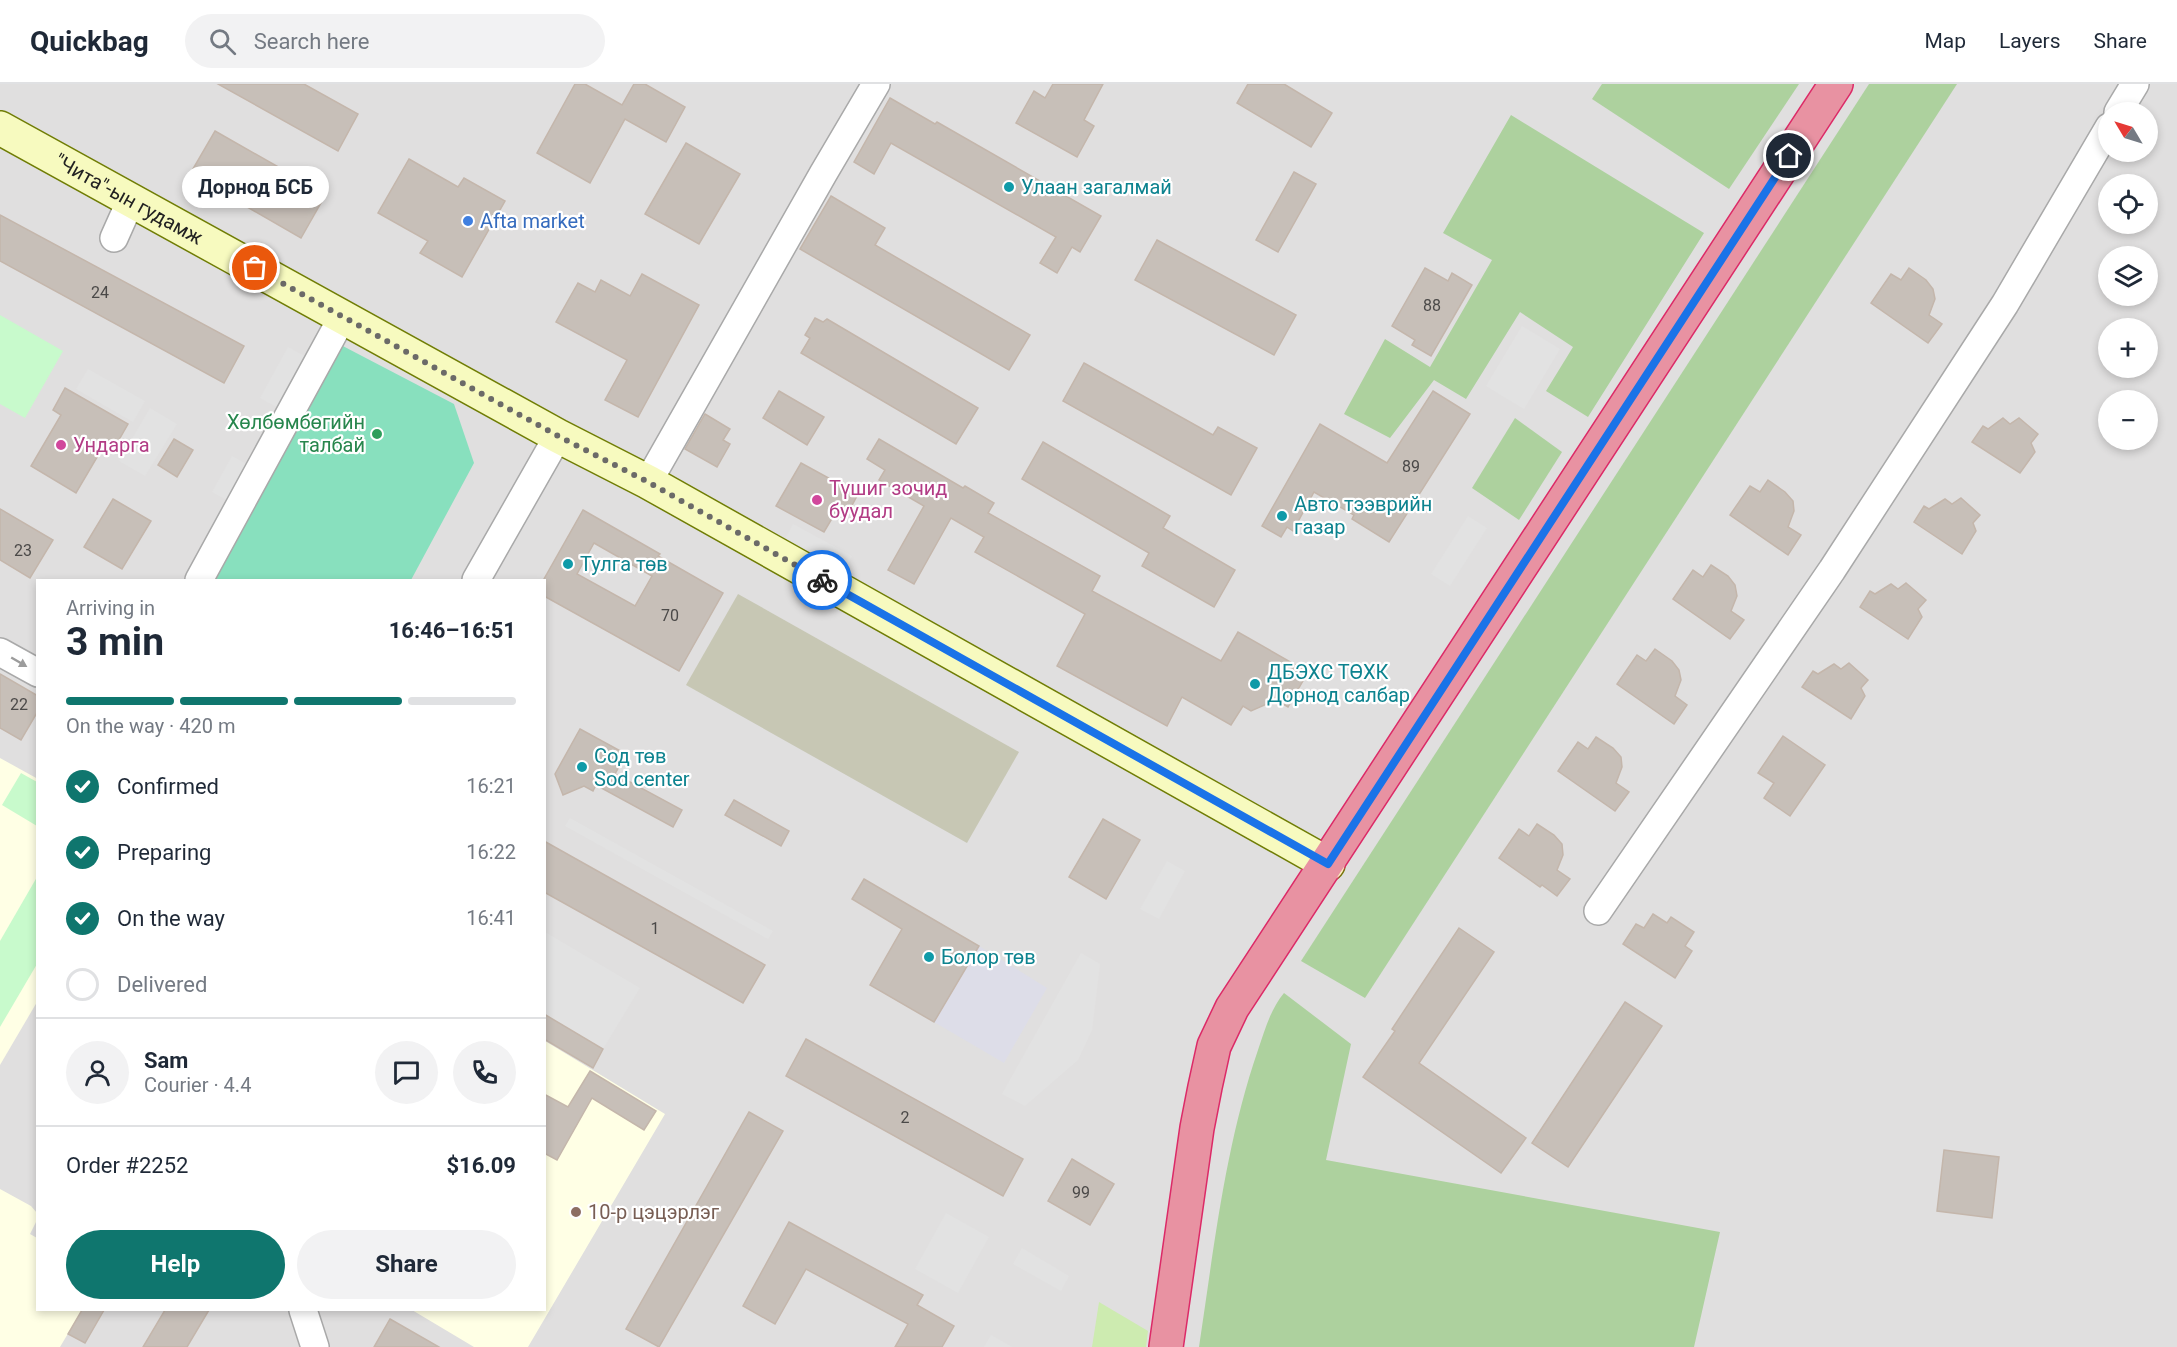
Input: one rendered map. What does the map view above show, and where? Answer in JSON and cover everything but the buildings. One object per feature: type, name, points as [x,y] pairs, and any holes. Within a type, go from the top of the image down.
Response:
[{"type":"highway","points":[[1166,1347],[1197,1128],[1214,1046],[1232,1008],[1836,84]]},
{"type":"main road","name":"\"Чита\"-ын гудамж","points":[[0,128],[558,436],[648,482],[1328,864]]},
{"type":"street","points":[[648,482],[876,84]]},
{"type":"street","points":[[2124,102],[2134,84]]},
{"type":"street","points":[[1598,911],[1832,570],[2005,304],[2098,146]]},
{"type":"street","points":[[114,238],[131,200]]},
{"type":"street","points":[[200,579],[343,316]]},
{"type":"street","points":[[477,579],[558,436]]},
{"type":"street","points":[[0,652],[36,672]]},
{"type":"street","points":[[303,1311],[315,1347]]},
{"type":"shaded area","points":[[0,84],[2177,84],[2177,1347],[0,1347]]},
{"type":"shaded area","points":[[1522,326],[1560,349],[1524,409],[1486,386]]},
{"type":"shaded area","points":[[288,347],[310,359],[282,410],[260,398]]},
{"type":"shaded area","points":[[88,369],[145,401],[133,422],[76,389]]},
{"type":"shaded area","points":[[150,408],[177,424],[145,476],[119,461]]},
{"type":"shaded area","points":[[232,456],[252,467],[232,503],[212,492]]},
{"type":"shaded area","points":[[1468,516],[1487,528],[1450,586],[1431,574]]},
{"type":"shaded area","points":[[793,524],[852,556],[845,570],[785,539]]},
{"type":"shaded area","points":[[738,594],[1019,752],[967,843],[686,685]]},
{"type":"shaded area","points":[[0,758],[36,778],[36,1004],[0,1065]]},
{"type":"shaded area","points":[[570,818],[773,931],[768,939],[565,826]]},
{"type":"shaded area","points":[[1167,861],[1185,871],[1159,919],[1140,909]]},
{"type":"shaded area","points":[[546,933],[640,988],[603,1049],[546,1015]]},
{"type":"shaded area","points":[[979,946],[1047,988],[1004,1063],[934,1022]]},
{"type":"shaded area","points":[[1081,953],[1100,964],[1092,1030],[1078,1060],[1025,1106],[1002,1094]]},
{"type":"shaded area","name":"10-р цэцэрлэг","points":[[546,1042],[665,1114],[528,1347],[474,1347],[414,1311],[546,1311]]},
{"type":"shaded area","points":[[0,1189],[31,1206],[36,1212],[36,1222],[30,1234],[36,1237],[36,1311],[81,1311],[60,1347],[0,1347]]},
{"type":"shaded area","points":[[946,1213],[989,1237],[958,1293],[915,1269]]},
{"type":"shaded area","points":[[1022,1248],[1069,1276],[1061,1291],[1013,1264]]},
{"type":"shaded area","points":[[991,1335],[1012,1347],[984,1347]]},
{"type":"green space","points":[[1602,84],[1799,84],[1729,189],[1592,99]]},
{"type":"green space","points":[[1869,84],[1957,84],[1365,998],[1301,961]]},
{"type":"green space","points":[[1511,115],[1704,233],[1588,417],[1546,391],[1573,347],[1520,312],[1466,399],[1434,380],[1390,438],[1344,414],[1385,339],[1430,367],[1492,260],[1443,233]]},
{"type":"green space","points":[[0,315],[63,351],[25,418],[0,404]]},
{"type":"green space","name":"Хөлбөмбөгийн талбай","points":[[339,344],[454,404],[474,463],[412,579],[211,579]]},
{"type":"green space","points":[[1515,418],[1562,452],[1519,520],[1472,488]]},
{"type":"green space","points":[[21,773],[36,781],[36,825],[2,805]]},
{"type":"green space","points":[[36,879],[36,966],[0,1027],[0,941]]},
{"type":"green space","points":[[1284,993],[1351,1044],[1326,1160],[1720,1232],[1694,1347],[1199,1347],[1222,1197],[1237,1123],[1266,1028],[1275,1006]]},
{"type":"green space","points":[[1099,1302],[1148,1331],[1146,1347],[1092,1347]]},
{"type":"way so far","points":[[255,268],[558,436],[648,482],[822,580]]},
{"type":"place","name":"Улаан загалмай","points":[[1009,187]]},
{"type":"place","name":"Afta market","points":[[468,221]]},
{"type":"place","name":"Дорнод БСБ","points":[[255,268]]},
{"type":"place","name":"Хөлбөмбөгийн талбай","points":[[377,434]]},
{"type":"place","name":"Ундарга","points":[[61,445]]},
{"type":"place","name":"Түшиг зочид буудал","points":[[817,500]]},
{"type":"place","name":"Авто тээврийн газар","points":[[1282,516]]},
{"type":"place","name":"Тулга төв","points":[[568,564]]},
{"type":"place","name":"ДБЭХС ТӨХК Дорнод салбар","points":[[1255,684]]},
{"type":"place","name":"Сод төв Sod center","points":[[582,767]]},
{"type":"place","name":"Болор төв","points":[[929,957]]},
{"type":"place","name":"10-р цэцэрлэг","points":[[576,1212]]},
{"type":"route","points":[[822,580],[1328,864],[1789,156]]}]
